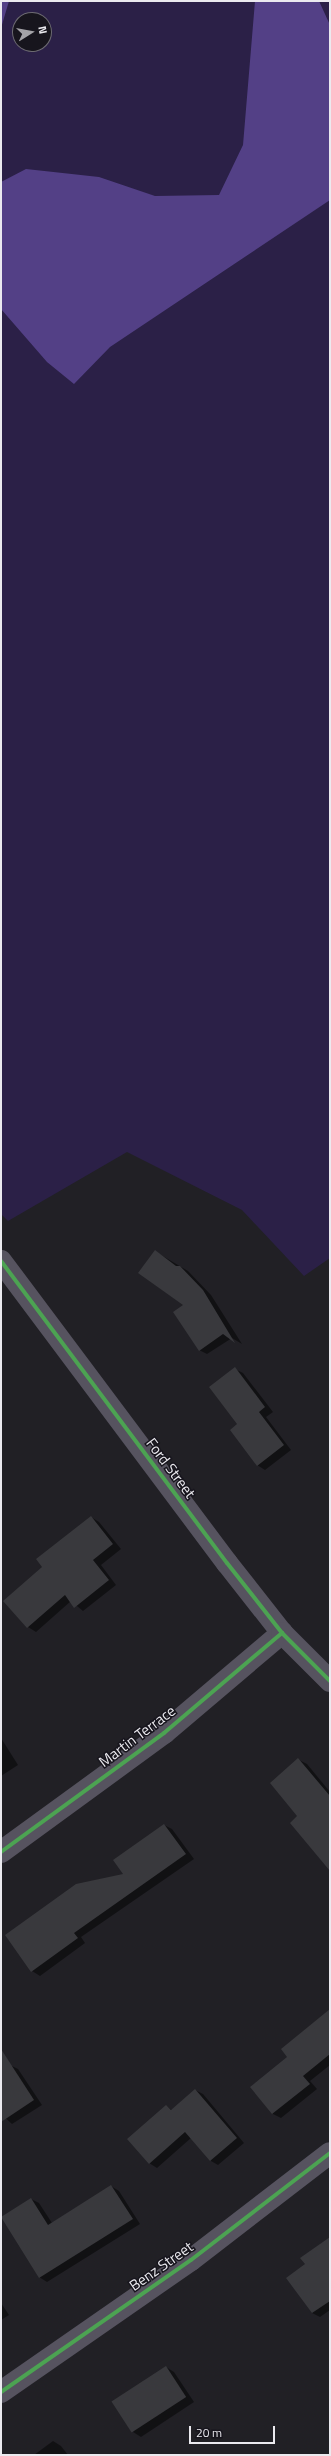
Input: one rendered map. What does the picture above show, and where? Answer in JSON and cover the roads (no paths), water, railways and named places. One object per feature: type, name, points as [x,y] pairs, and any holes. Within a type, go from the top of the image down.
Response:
[{"type":"street","name":"Ford Street","points":[[1,1261],[227,1563],[282,1633],[330,1681]]},
{"type":"street","name":"Martin Terrace","points":[[1,1852],[164,1733],[282,1633]]},
{"type":"street","name":"Benz Street","points":[[1,2392],[191,2260],[330,2153]]}]
